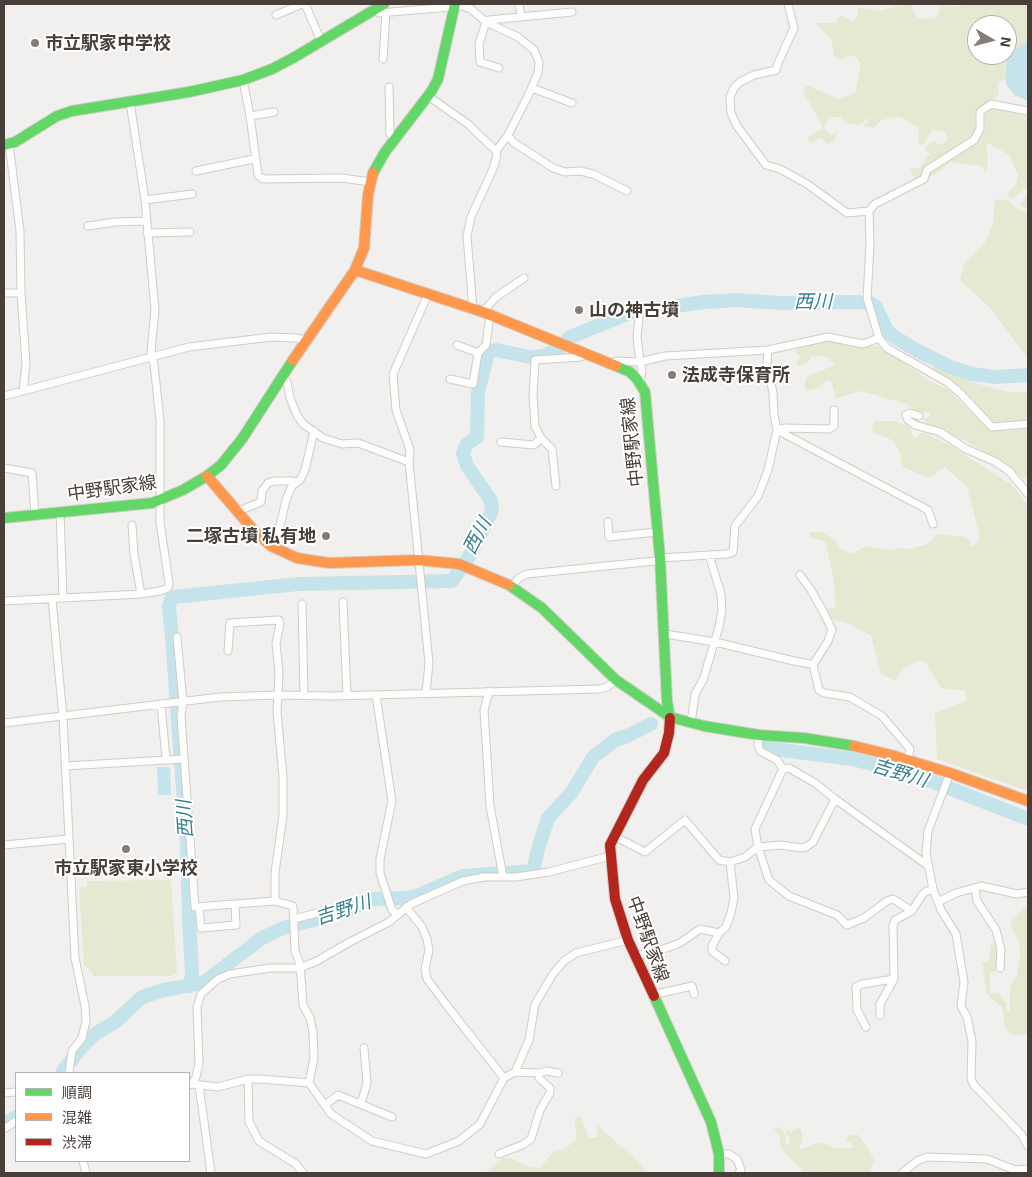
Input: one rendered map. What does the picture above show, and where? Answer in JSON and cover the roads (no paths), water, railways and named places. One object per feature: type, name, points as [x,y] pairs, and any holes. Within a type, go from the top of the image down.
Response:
[{"type":"main road","points":[[355,270],[364,248],[370,182],[378,162],[428,96],[438,79],[455,6]]},
{"type":"main road","points":[[6,144],[57,116],[72,111],[189,92],[244,80],[272,68],[382,8]]},
{"type":"main road","name":"中野駅家線","points":[[4,518],[136,505],[161,500],[207,476],[221,465],[242,438],[355,270],[482,312],[585,352],[630,372],[645,392],[660,558],[667,701],[670,717],[669,733],[664,753],[642,780],[610,845],[610,856],[615,899],[628,940],[711,1122],[720,1154],[718,1173]]},
{"type":"main road","points":[[207,476],[256,533],[271,546],[297,558],[329,563],[418,560],[458,564],[512,586],[542,608],[616,680],[670,717],[691,723],[759,735],[804,738],[846,744],[908,760],[948,777],[1028,801]]},
{"type":"street","points":[[276,15],[303,4],[321,41]]},
{"type":"street","points":[[518,4],[521,16]]},
{"type":"street","points":[[788,4],[794,28],[776,70],[754,75],[740,82],[734,88],[730,97],[731,113],[737,126],[766,165],[780,169],[807,184],[847,213],[869,211]]},
{"type":"street","points":[[384,59],[382,8],[464,6],[471,9],[486,22],[518,37],[534,50],[539,62],[538,73],[508,135],[496,151]]},
{"type":"street","points":[[499,68],[480,62],[478,55],[479,44],[486,22],[521,16],[572,12]]},
{"type":"street","points":[[244,80],[254,159],[258,174],[263,179],[342,178],[370,182]]},
{"type":"street","points":[[389,87],[390,134],[394,139]]},
{"type":"street","points":[[532,88],[572,103]]},
{"type":"street","points":[[428,96],[462,119],[496,151],[497,155],[494,169],[470,217],[467,236],[482,312],[486,344],[478,353],[473,384],[450,379]]},
{"type":"street","points":[[4,601],[141,594],[168,588],[170,583],[160,522],[160,422],[152,356],[155,310],[145,200],[130,102]]},
{"type":"street","points":[[1028,111],[991,104],[980,112],[980,129],[974,140],[927,170],[924,180],[875,204],[869,211],[870,245],[867,298],[879,338],[887,348],[946,382],[960,393],[992,427],[1028,424]]},
{"type":"street","points":[[250,116],[274,112]]},
{"type":"street","points":[[508,135],[513,142],[553,168],[565,172],[580,171],[593,174],[627,191]]},
{"type":"street","points":[[6,144],[20,231],[21,293],[26,364],[23,391]]},
{"type":"street","points":[[196,171],[254,159]]},
{"type":"street","points":[[145,200],[192,194]]},
{"type":"street","points":[[88,226],[115,222],[146,221]]},
{"type":"street","points":[[147,233],[190,232]]},
{"type":"street","points":[[482,312],[496,298],[524,278]]},
{"type":"street","points":[[4,293],[21,293]]},
{"type":"street","points":[[426,693],[429,663],[409,462],[410,450],[396,410],[393,374],[428,294]]},
{"type":"street","points":[[639,317],[637,337],[642,371],[640,384]]},
{"type":"street","points":[[4,396],[152,356],[212,343],[271,337],[307,340]]},
{"type":"street","points":[[614,365],[616,361],[640,362],[665,356],[768,350],[828,337],[863,344],[879,338]]},
{"type":"street","points":[[458,345],[478,353]]},
{"type":"street","points":[[512,586],[519,578],[526,574],[655,561],[660,558],[727,554],[733,552],[735,526],[758,496],[768,470],[777,430],[773,392],[767,364],[768,350]]},
{"type":"street","points":[[556,486],[552,449],[541,438],[535,426],[533,395],[535,360],[581,357],[585,352]]},
{"type":"street","points":[[283,375],[287,382],[290,398],[303,424],[329,441],[342,444],[358,443],[409,462]]},
{"type":"street","points":[[777,430],[785,428],[829,429],[834,426],[834,410]]},
{"type":"street","points":[[918,416],[910,413],[906,415],[908,420],[915,425],[940,432],[966,449],[1008,471],[1028,494]]},
{"type":"street","points":[[777,430],[928,510],[933,524]]},
{"type":"street","points":[[271,546],[277,538],[286,500],[292,486],[305,470],[314,431]]},
{"type":"street","points":[[501,442],[534,445],[541,438]]},
{"type":"street","points":[[4,468],[32,473],[35,515]]},
{"type":"street","points":[[236,512],[261,502],[262,491],[268,483],[274,481],[293,481],[296,483]]},
{"type":"street","points":[[60,512],[63,598]]},
{"type":"street","points":[[608,522],[609,537],[657,532]]},
{"type":"street","points":[[132,525],[134,554],[141,594]]},
{"type":"street","points":[[691,723],[695,694],[703,680],[719,627],[722,594],[709,555]]},
{"type":"street","points":[[800,575],[816,598],[832,630],[828,641],[813,665],[819,690],[824,693],[850,697],[882,716],[910,749],[908,760]]},
{"type":"street","points":[[52,599],[62,717],[75,958],[85,1006],[86,1021],[82,1038],[72,1051],[70,1070]]},
{"type":"street","points":[[343,602],[347,696]]},
{"type":"street","points":[[302,604],[304,695]]},
{"type":"street","points":[[228,651],[230,623],[279,620],[280,624],[276,643],[279,673],[277,712],[283,778],[283,815],[275,873],[275,901]]},
{"type":"street","points":[[665,634],[715,642],[813,665]]},
{"type":"street","points":[[177,638],[183,702],[181,716],[195,907],[275,901],[292,906],[295,951],[300,964],[303,1005],[310,1018],[313,1032],[314,1058],[310,1083],[331,1114],[372,1141],[426,1154],[459,1141],[480,1124],[504,1078],[515,1072],[539,1073],[547,1071],[558,1073]]},
{"type":"street","points":[[4,723],[220,697],[278,695],[347,696],[599,689],[607,687],[616,680]]},
{"type":"street","points":[[489,692],[484,710],[490,806],[502,874]]},
{"type":"street","points":[[376,694],[392,801],[380,859],[380,873],[392,910],[397,914]]},
{"type":"street","points":[[161,704],[169,760]]},
{"type":"street","points":[[759,735],[758,745],[760,751],[777,760],[783,769]]},
{"type":"street","points":[[65,766],[184,759]]},
{"type":"street","points":[[783,769],[788,768],[815,782],[834,800],[927,865]]},
{"type":"street","points":[[783,769],[755,829],[758,847],[769,880],[789,896],[837,915],[847,925],[864,918],[887,901],[893,899],[912,911]]},
{"type":"street","points":[[948,777],[928,831],[926,853],[933,889],[956,934],[964,982],[961,1006],[967,1017],[972,1041],[971,1079],[974,1085],[1021,1134],[1028,1146]]},
{"type":"street","points":[[614,836],[645,852],[685,820],[719,860],[730,862],[745,857],[758,847],[781,844],[801,848],[806,847],[813,842],[834,800]]},
{"type":"street","points":[[4,845],[69,839]]},
{"type":"street","points":[[211,1173],[193,1085],[199,1064],[197,1007],[201,994],[218,979],[230,974],[270,968],[299,968],[315,962],[389,922],[406,907],[463,881],[502,874],[516,877],[549,872],[610,856]]},
{"type":"street","points":[[725,961],[712,952],[712,946],[719,933],[726,926],[733,906],[734,898],[730,862]]},
{"type":"street","points":[[938,902],[956,893],[981,886],[1017,894],[1028,892]]},
{"type":"street","points":[[975,888],[977,900],[996,930],[1001,950],[1000,968]]},
{"type":"street","points":[[880,1015],[880,1004],[894,979],[893,926],[895,920],[912,911],[922,895],[933,889]]},
{"type":"street","points":[[200,907],[201,928],[236,925],[234,904]]},
{"type":"street","points":[[294,919],[348,905]]},
{"type":"street","points":[[406,907],[422,927],[427,939],[429,950],[425,969],[427,979],[504,1078]]},
{"type":"street","points":[[634,956],[655,952],[680,943],[700,929],[719,933]]},
{"type":"street","points":[[515,1072],[529,1040],[535,1004],[564,960],[576,953],[628,940]]},
{"type":"street","points":[[866,1027],[857,1010],[856,987],[862,984],[894,979]]},
{"type":"street","points":[[652,995],[692,986],[694,994]]},
{"type":"street","points":[[361,1104],[367,1083],[364,1048]]},
{"type":"street","points":[[499,1154],[522,1145],[530,1138],[540,1110],[550,1093],[550,1088],[539,1078],[539,1073]]},
{"type":"street","points":[[193,1085],[218,1087],[248,1079],[310,1083]]},
{"type":"street","points":[[248,1079],[248,1122],[259,1141],[296,1164],[303,1173]]},
{"type":"street","points":[[325,1105],[338,1095],[392,1117]]},
{"type":"street","points":[[4,1129],[15,1122]]},
{"type":"street","points":[[720,1154],[728,1154],[737,1159],[741,1170],[739,1173]]},
{"type":"street","points":[[902,1173],[917,1161],[928,1157],[987,1159],[1003,1167],[1015,1170],[1028,1169]]},
{"type":"water","points":[[1028,40],[1028,101],[1014,95],[1006,84],[1007,65],[1017,65],[1017,49]]},
{"type":"water","points":[[157,767],[170,767],[171,795],[158,795]]},
{"type":"waterway","name":"西川","points":[[190,986],[192,971],[187,845],[169,607],[171,599],[174,597],[298,584],[452,581],[470,555],[491,513],[492,505],[490,499],[467,466],[463,453],[467,444],[477,437],[478,393],[488,352],[496,350],[530,357],[543,356],[558,349],[570,337],[632,312],[704,302],[737,300],[779,303],[856,302],[870,303],[876,307],[887,331],[918,351],[950,367],[972,374],[996,377],[1028,375]]},
{"type":"waterway","name":"吉野川","points":[[63,1072],[81,1048],[95,1034],[115,1022],[142,997],[164,990],[203,983],[262,938],[283,928],[347,911],[371,899],[407,898],[419,895],[463,876],[533,871],[548,818],[572,792],[593,757],[615,740],[651,724]]},
{"type":"waterway","name":"吉野川","points":[[766,748],[852,759],[898,770],[1028,819]]},
{"type":"waterway","name":"吉野川","points":[[4,1124],[15,1118]]},
{"type":"place","name":"市立駅家中学校","points":[[35,43]]},
{"type":"place","name":"山の神古墳","points":[[579,310]]},
{"type":"place","name":"法成寺保育所","points":[[672,375]]},
{"type":"place","name":"二塚古墳 私有地","points":[[326,536]]},
{"type":"place","name":"市立駅家東小学校","points":[[126,849]]}]
